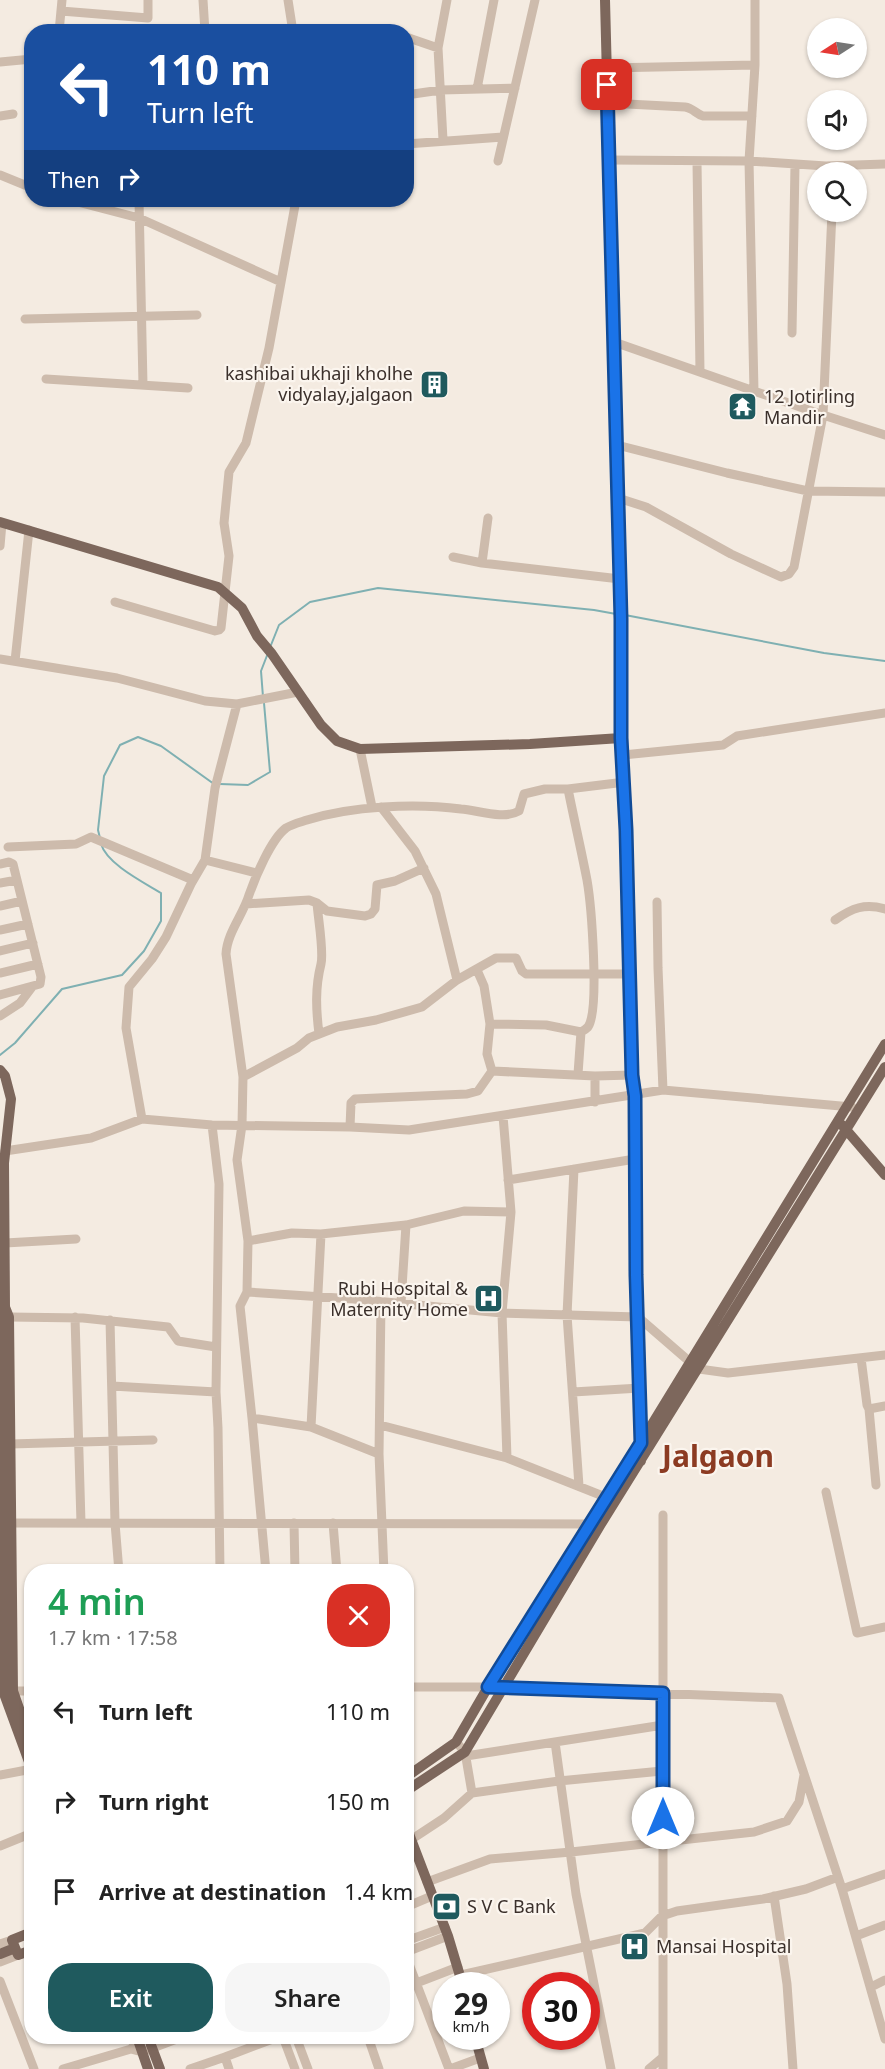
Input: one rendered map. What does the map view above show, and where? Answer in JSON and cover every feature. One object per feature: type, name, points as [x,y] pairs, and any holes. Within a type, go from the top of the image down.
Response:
[{"type":"main road","points":[[605,0],[621,598],[621,738],[625,782],[632,1075],[635,1096],[636,1275],[641,1461]]},
{"type":"main road","points":[[1,522],[218,587],[226,592],[242,608],[257,636],[321,724],[337,741],[360,749],[530,744],[621,738]]},
{"type":"main road","points":[[842,1126],[847,1107],[885,1044]]},
{"type":"main road","points":[[612,1499],[641,1443],[694,1365],[842,1126],[860,1108],[885,1066]]},
{"type":"main road","points":[[3,1073],[11,1098],[2,1163],[5,1243],[0,1393],[6,1691],[24,1747]]},
{"type":"main road","points":[[842,1126],[885,1175]]},
{"type":"main road","points":[[3,1314],[10,1444],[4,1523]]},
{"type":"main road","points":[[414,1772],[456,1742],[488,1687],[612,1499],[641,1461],[694,1365]]},
{"type":"main road","points":[[414,1786],[465,1754],[596,1524]]},
{"type":"main road","points":[[6,1691],[24,1729]]},
{"type":"main road","points":[[414,1853],[446,1931],[460,1972]]},
{"type":"main road","points":[[0,1954],[15,1948],[24,1940]]},
{"type":"main road","points":[[15,1948],[24,1949]]},
{"type":"main road","points":[[142,2044],[148,2069]]},
{"type":"main road","points":[[143,2044],[160,2069]]},
{"type":"street","points":[[60,24],[62,0]]},
{"type":"street","points":[[61,11],[148,18],[148,0]]},
{"type":"street","points":[[203,0],[204,24]]},
{"type":"street","points":[[288,0],[292,24]]},
{"type":"street","points":[[443,140],[438,48],[447,0]]},
{"type":"street","points":[[477,89],[494,0]]},
{"type":"street","points":[[498,161],[535,0]]},
{"type":"street","points":[[754,391],[749,161],[755,64],[755,0]]},
{"type":"street","points":[[414,40],[438,48]]},
{"type":"street","points":[[0,62],[24,60]]},
{"type":"street","points":[[607,68],[755,64]]},
{"type":"street","points":[[414,93],[515,88]]},
{"type":"street","points":[[608,103],[685,107],[703,116],[752,116]]},
{"type":"street","points":[[0,116],[13,114]]},
{"type":"street","points":[[414,143],[503,138]]},
{"type":"street","points":[[609,160],[749,161],[807,166]]},
{"type":"street","points":[[697,162],[700,372]]},
{"type":"street","points":[[867,166],[885,164]]},
{"type":"street","points":[[792,333],[795,165]]},
{"type":"street","points":[[0,175],[24,185]]},
{"type":"street","points":[[107,207],[139,218],[281,282]]},
{"type":"street","points":[[139,207],[143,385]]},
{"type":"street","points":[[115,602],[219,630],[226,592],[229,556],[224,523],[229,472],[246,443],[269,348],[295,207]]},
{"type":"street","points":[[618,498],[646,507],[731,554],[782,577],[789,574],[794,567],[822,415],[832,222]]},
{"type":"street","points":[[25,319],[197,315]]},
{"type":"street","points":[[614,342],[885,435]]},
{"type":"street","points":[[46,379],[188,388]]},
{"type":"street","points":[[617,445],[708,469],[808,491],[885,492]]},
{"type":"street","points":[[482,563],[488,518]]},
{"type":"street","points":[[0,546],[1,522]]},
{"type":"street","points":[[15,661],[29,530]]},
{"type":"street","points":[[453,557],[482,563],[620,579]]},
{"type":"street","points":[[0,659],[117,678],[205,701],[237,704],[298,692]]},
{"type":"street","points":[[142,1119],[126,1028],[129,987],[152,959],[166,937],[205,860],[215,788],[237,704]]},
{"type":"street","points":[[623,755],[723,745],[736,736],[885,713]]},
{"type":"street","points":[[360,749],[376,807],[415,850],[436,894],[457,980]]},
{"type":"street","points":[[265,1564],[240,1306],[247,1292],[248,1241],[237,1160],[242,1125],[243,1077],[226,954],[226,943],[246,904],[256,873],[279,835],[287,827],[317,817],[376,807],[459,808],[510,814],[519,811],[524,794],[545,789],[568,789],[625,782]]},
{"type":"street","points":[[490,1024],[546,1025],[581,1032],[588,1027],[591,1018],[594,999],[587,882],[568,789]]},
{"type":"street","points":[[9,847],[76,844],[91,837],[193,880]]},
{"type":"street","points":[[205,860],[256,873]]},
{"type":"street","points":[[0,864],[9,862],[13,864],[41,981],[32,987],[20,1003],[0,1016]]},
{"type":"street","points":[[246,904],[301,900],[317,903],[327,911],[365,916],[371,914],[375,909],[377,885],[424,868]]},
{"type":"street","points":[[0,884],[17,880]]},
{"type":"street","points":[[0,906],[22,901]]},
{"type":"street","points":[[657,902],[663,1090]]},
{"type":"street","points":[[317,903],[321,964],[318,969],[315,1005],[319,1034]]},
{"type":"street","points":[[835,920],[849,910],[871,905],[885,909]]},
{"type":"street","points":[[0,930],[28,924]]},
{"type":"street","points":[[0,951],[33,944]]},
{"type":"street","points":[[243,1077],[319,1034],[337,1027],[376,1020],[422,1007],[457,980],[496,958],[516,958],[522,971],[526,974],[631,974]]},
{"type":"street","points":[[0,973],[38,964]]},
{"type":"street","points":[[477,970],[484,986],[490,1024],[487,1054],[492,1071]]},
{"type":"street","points":[[0,995],[32,987]]},
{"type":"street","points":[[578,1074],[581,1032]]},
{"type":"street","points":[[492,1071],[595,1076],[632,1075]]},
{"type":"street","points":[[350,1127],[351,1102],[355,1099],[468,1094],[478,1091],[492,1071]]},
{"type":"street","points":[[595,1076],[595,1102]]},
{"type":"street","points":[[5,1151],[91,1138],[142,1119],[212,1125],[409,1130],[663,1090],[860,1108]]},
{"type":"street","points":[[503,1116],[511,1212],[502,1313],[507,1458]]},
{"type":"street","points":[[212,1125],[219,1184],[216,1392],[220,1564]]},
{"type":"street","points":[[508,1180],[635,1159]]},
{"type":"street","points":[[574,1169],[567,1315],[579,1486]]},
{"type":"street","points":[[248,1241],[292,1233],[321,1234],[405,1225],[464,1210],[511,1212]]},
{"type":"street","points":[[401,1304],[405,1225]]},
{"type":"street","points":[[311,1427],[321,1234]]},
{"type":"street","points":[[5,1243],[76,1239]]},
{"type":"street","points":[[247,1292],[319,1296],[502,1313],[638,1317],[694,1365],[728,1373],[885,1355]]},
{"type":"street","points":[[381,1302],[379,1454],[384,1564]]},
{"type":"street","points":[[3,1314],[75,1317],[168,1327],[178,1341],[216,1347]]},
{"type":"street","points":[[75,1317],[81,1523]]},
{"type":"street","points":[[110,1320],[115,1523],[118,1564]]},
{"type":"street","points":[[861,1358],[869,1409],[876,1485]]},
{"type":"street","points":[[112,1386],[216,1392]]},
{"type":"street","points":[[573,1392],[640,1388]]},
{"type":"street","points":[[869,1409],[885,1406]]},
{"type":"street","points":[[252,1418],[311,1427],[379,1454]]},
{"type":"street","points":[[380,1425],[507,1458],[612,1499]]},
{"type":"street","points":[[10,1444],[153,1440]]},
{"type":"street","points":[[826,1492],[856,1633],[885,1627]]},
{"type":"street","points":[[663,1515],[663,2069]]},
{"type":"street","points":[[4,1523],[596,1524]]},
{"type":"street","points":[[294,1523],[295,1564]]},
{"type":"street","points":[[333,1524],[337,1564]]},
{"type":"street","points":[[414,1688],[504,1687],[779,1698],[842,1889],[885,2039]]},
{"type":"street","points":[[6,1691],[24,1691]]},
{"type":"street","points":[[465,1754],[663,1725]]},
{"type":"street","points":[[456,1742],[465,1754],[472,1793]]},
{"type":"street","points":[[555,1742],[576,1894],[611,2069]]},
{"type":"street","points":[[0,1775],[24,1770]]},
{"type":"street","points":[[414,1839],[444,1818],[472,1793],[559,1780],[662,1771]]},
{"type":"street","points":[[427,1882],[490,1859],[754,1832],[788,1821],[799,1802],[804,1774]]},
{"type":"street","points":[[0,1846],[24,1836]]},
{"type":"street","points":[[842,1889],[885,1874]]},
{"type":"street","points":[[478,1972],[645,1933],[662,1916],[676,1911],[774,1896],[806,1889],[838,1877]]},
{"type":"street","points":[[414,1904],[432,1896]]},
{"type":"street","points":[[774,1896],[787,1984],[793,2069]]},
{"type":"street","points":[[856,1936],[885,1925]]},
{"type":"street","points":[[414,1939],[446,1931]]},
{"type":"street","points":[[414,1949],[446,1931]]},
{"type":"street","points":[[0,1944],[15,1948]]},
{"type":"street","points":[[0,1962],[15,1948]]},
{"type":"street","points":[[414,1975],[450,2069],[482,2063]]},
{"type":"street","points":[[871,1987],[885,1980]]},
{"type":"street","points":[[0,1981],[24,2043]]},
{"type":"street","points":[[414,1984],[432,1981]]},
{"type":"street","points":[[24,2044],[34,2069]]},
{"type":"street","points":[[63,2069],[139,2044]]},
{"type":"street","points":[[190,2069],[260,2044]]},
{"type":"street","points":[[286,2044],[295,2069]]},
{"type":"street","points":[[299,2044],[308,2069]]},
{"type":"street","points":[[370,2044],[379,2069]]},
{"type":"street","points":[[225,2057],[229,2069]]},
{"type":"street","points":[[649,2069],[662,2058]]},
{"type":"waterway","points":[[271,645],[279,625],[310,602],[378,588],[616,614]]},
{"type":"waterway","points":[[625,615],[824,653],[885,661]]},
{"type":"waterway","points":[[263,697],[261,671],[268,653]]},
{"type":"waterway","points":[[220,784],[248,785],[270,772],[264,703]]},
{"type":"waterway","points":[[100,838],[98,830],[104,776],[120,745],[138,737],[161,746],[214,784]]},
{"type":"waterway","points":[[0,1055],[15,1043],[62,989],[122,975],[144,951],[161,921],[161,893],[110,859],[101,844]]},
{"type":"place","name":"kashibai ukhaji kholhe vidyalay,jalgaon","points":[[434,384]]},
{"type":"place","name":"12 Jotirling Mandir","points":[[743,407]]},
{"type":"place","name":"Rubi Hospital & Maternity Home","points":[[489,1299]]},
{"type":"place","name":"S V C Bank","points":[[446,1907]]},
{"type":"place","name":"Mansai Hospital","points":[[635,1947]]},
{"type":"district","name":"Jalgaon","points":[[718,1457]]},
{"type":"route","points":[[607,85],[621,619],[621,738],[625,782],[632,1075],[635,1096],[635,1233],[641,1443],[488,1687],[663,1693],[663,1818]]}]
